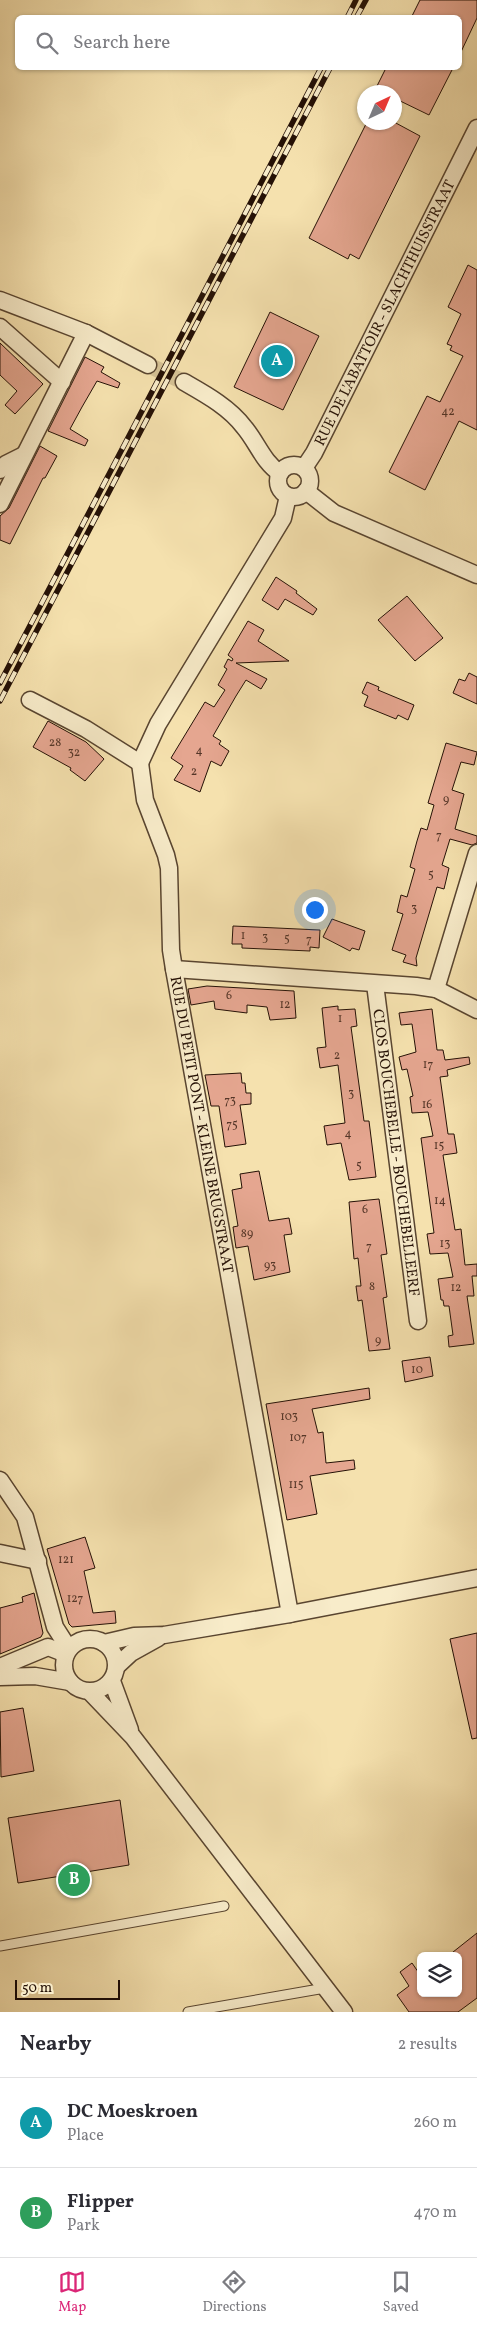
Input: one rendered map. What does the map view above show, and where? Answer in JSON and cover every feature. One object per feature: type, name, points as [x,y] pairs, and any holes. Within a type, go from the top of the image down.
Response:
[{"type":"street","name":"RUE DE L'ABATTOIR - SLACHTHUISSTRAAT","points":[[304,468],[319,445],[477,128]]},
{"type":"street","points":[[0,300],[86,333],[148,365]]},
{"type":"street","points":[[0,327],[62,382]]},
{"type":"street","points":[[0,504],[86,333]]},
{"type":"street","points":[[184,382],[205,394],[235,417],[244,426],[271,467],[280,473]]},
{"type":"street","points":[[0,470],[6,464],[24,455]]},
{"type":"street","points":[[291,466],[304,468],[310,477],[306,492],[298,497],[288,496],[278,484],[280,473],[291,466]]},
{"type":"street","points":[[306,492],[334,513],[477,575]]},
{"type":"street","points":[[30,700],[86,729],[140,763],[158,724],[283,518],[288,496]]},
{"type":"street","name":"RUE DU PETIT PONT - KLEINE BRUGSTRAAT","points":[[140,763],[145,800],[166,854],[169,868],[171,950],[174,969],[290,1614]]},
{"type":"street","points":[[436,990],[477,853]]},
{"type":"street","points":[[174,969],[376,984],[396,983],[436,990],[477,1010]]},
{"type":"street","name":"CLOS BOUCHEBELLE - BOUCHEBELLEERF","points":[[376,984],[418,1321]]},
{"type":"street","points":[[0,1480],[25,1517],[55,1627],[68,1651]]},
{"type":"street","points":[[0,1553],[38,1561]]},
{"type":"street","points":[[104,1643],[134,1636],[164,1635],[290,1614],[477,1578]]},
{"type":"street","points":[[90,1692],[106,1687],[114,1673],[131,1653],[164,1635]]},
{"type":"street","points":[[133,1736],[114,1673],[115,1657],[104,1643],[96,1639],[86,1639],[77,1642],[68,1651],[64,1663],[65,1674],[70,1682],[79,1689],[90,1692],[133,1736],[344,2012]]},
{"type":"street","points":[[0,1667],[48,1647],[68,1651]]},
{"type":"street","points":[[0,1677],[35,1676],[70,1682]]},
{"type":"lane","points":[[0,1946],[224,1906]]},
{"type":"lane","points":[[188,2012],[325,1988]]},
{"type":"building","points":[[420,0],[477,0],[477,18],[462,50],[462,15],[412,15]]},
{"type":"building","points":[[385,70],[452,70],[429,115],[402,102],[402,85],[378,85]]},
{"type":"building","points":[[402,126],[420,136],[359,259],[350,254],[348,259],[309,238],[363,130],[402,130]]},
{"type":"building","points":[[468,265],[477,270],[477,430],[459,421],[425,490],[389,472],[427,396],[440,402],[463,356],[450,350],[452,346],[447,344],[461,314],[448,307]]},
{"type":"building","points":[[270,312],[319,336],[283,410],[234,387]]},
{"type":"building","points":[[0,343],[43,384],[15,414],[5,405],[17,391],[0,375]]},
{"type":"building","points":[[85,357],[104,367],[101,372],[120,383],[118,388],[97,381],[82,407],[70,429],[88,440],[85,446],[48,431]]},
{"type":"building","points":[[40,446],[57,456],[45,478],[43,478],[10,544],[0,540],[0,516],[9,508]]},
{"type":"building","points":[[276,577],[297,591],[296,593],[317,609],[313,615],[285,599],[278,610],[262,600]]},
{"type":"building","points":[[407,596],[443,638],[415,661],[378,620]]},
{"type":"building","points":[[248,621],[264,630],[258,641],[289,661],[236,663],[267,679],[261,689],[246,680],[236,696],[213,736],[221,741],[219,744],[229,751],[221,766],[211,761],[200,792],[174,780],[183,766],[171,758],[205,702],[214,707],[225,690],[218,685],[227,669],[224,667],[228,659],[232,661],[233,659],[228,655]]},
{"type":"building","points":[[469,673],[477,677],[477,704],[453,693],[459,679],[465,681]]},
{"type":"building","points":[[367,682],[379,687],[378,690],[414,705],[408,720],[398,715],[396,719],[364,706],[368,696],[362,693]]},
{"type":"building","points":[[48,721],[86,742],[104,759],[85,781],[70,770],[71,768],[33,747]]},
{"type":"building","points":[[446,743],[477,752],[474,765],[461,762],[452,790],[464,794],[455,829],[477,836],[477,843],[472,845],[450,839],[442,865],[449,868],[444,889],[437,887],[416,958],[417,966],[403,962],[406,955],[392,950],[403,914],[397,912],[401,895],[407,897],[415,869],[410,867],[421,828],[427,830],[434,805],[428,803]]},
{"type":"building","points":[[332,919],[365,931],[359,950],[352,948],[350,951],[323,937]]},
{"type":"building","points":[[233,926],[320,930],[319,948],[310,947],[310,951],[242,948],[242,944],[232,944]]},
{"type":"building","points":[[207,986],[294,991],[296,1018],[270,1020],[267,1007],[247,1005],[247,1013],[215,1009],[214,1001],[191,1005],[188,989]]},
{"type":"building","points":[[338,1006],[338,1010],[355,1009],[357,1026],[351,1027],[364,1121],[369,1121],[376,1177],[349,1180],[341,1143],[327,1145],[324,1126],[345,1123],[338,1065],[320,1068],[317,1048],[326,1047],[322,1008]]},
{"type":"building","points":[[432,1009],[437,1050],[443,1050],[445,1060],[469,1057],[470,1064],[447,1070],[448,1076],[440,1077],[448,1134],[454,1134],[457,1153],[443,1155],[455,1230],[461,1229],[465,1265],[477,1264],[477,1276],[472,1276],[474,1296],[467,1296],[474,1344],[449,1347],[448,1336],[453,1335],[449,1306],[444,1306],[443,1300],[441,1300],[438,1279],[453,1277],[448,1253],[430,1254],[427,1234],[434,1233],[421,1138],[433,1136],[428,1112],[412,1113],[410,1097],[413,1096],[407,1069],[402,1070],[399,1057],[416,1052],[412,1024],[401,1025],[399,1013]]},
{"type":"building","points":[[241,1073],[246,1093],[251,1093],[251,1104],[240,1105],[246,1144],[225,1147],[219,1106],[211,1106],[205,1075]]},
{"type":"building","points":[[259,1171],[269,1221],[289,1218],[292,1234],[284,1235],[290,1272],[254,1280],[248,1246],[236,1248],[233,1227],[238,1226],[232,1190],[242,1188],[240,1174]]},
{"type":"building","points":[[379,1199],[387,1254],[381,1255],[387,1297],[383,1298],[390,1349],[369,1351],[362,1300],[358,1301],[356,1286],[361,1286],[358,1258],[354,1259],[349,1202]]},
{"type":"building","points":[[430,1357],[433,1376],[405,1382],[402,1361]]},
{"type":"building","points":[[369,1388],[370,1399],[312,1409],[318,1433],[323,1432],[326,1463],[354,1460],[355,1469],[310,1476],[317,1514],[287,1520],[266,1404]]},
{"type":"building","points":[[85,1537],[95,1568],[84,1571],[93,1613],[115,1611],[116,1623],[72,1627],[69,1624],[47,1549]]},
{"type":"building","points":[[34,1593],[43,1633],[41,1637],[0,1654],[0,1608],[23,1602],[22,1597]]},
{"type":"building","points":[[477,1633],[477,1738],[472,1739],[450,1639]]},
{"type":"building","points":[[23,1708],[34,1771],[1,1777],[0,1712]]},
{"type":"building","points":[[120,1800],[129,1865],[18,1883],[8,1818]]},
{"type":"building","points":[[477,1933],[477,1998],[458,2012],[409,2012],[397,1995],[409,1986],[400,1972],[412,1963],[417,1970],[417,1997],[462,1997],[462,1952],[453,1952]]},
{"type":"tunnel","points":[[148,365],[184,382]]},
{"type":"railway","points":[[348,15],[356,0]]},
{"type":"railway","points":[[358,15],[366,0]]},
{"type":"railway","points":[[0,683],[320,70]]},
{"type":"railway","points":[[0,701],[329,70]]},
{"type":"place","name":"DC Moeskroen","points":[[277,361]]},
{"type":"place","name":"Flipper","points":[[74,1880]]}]
